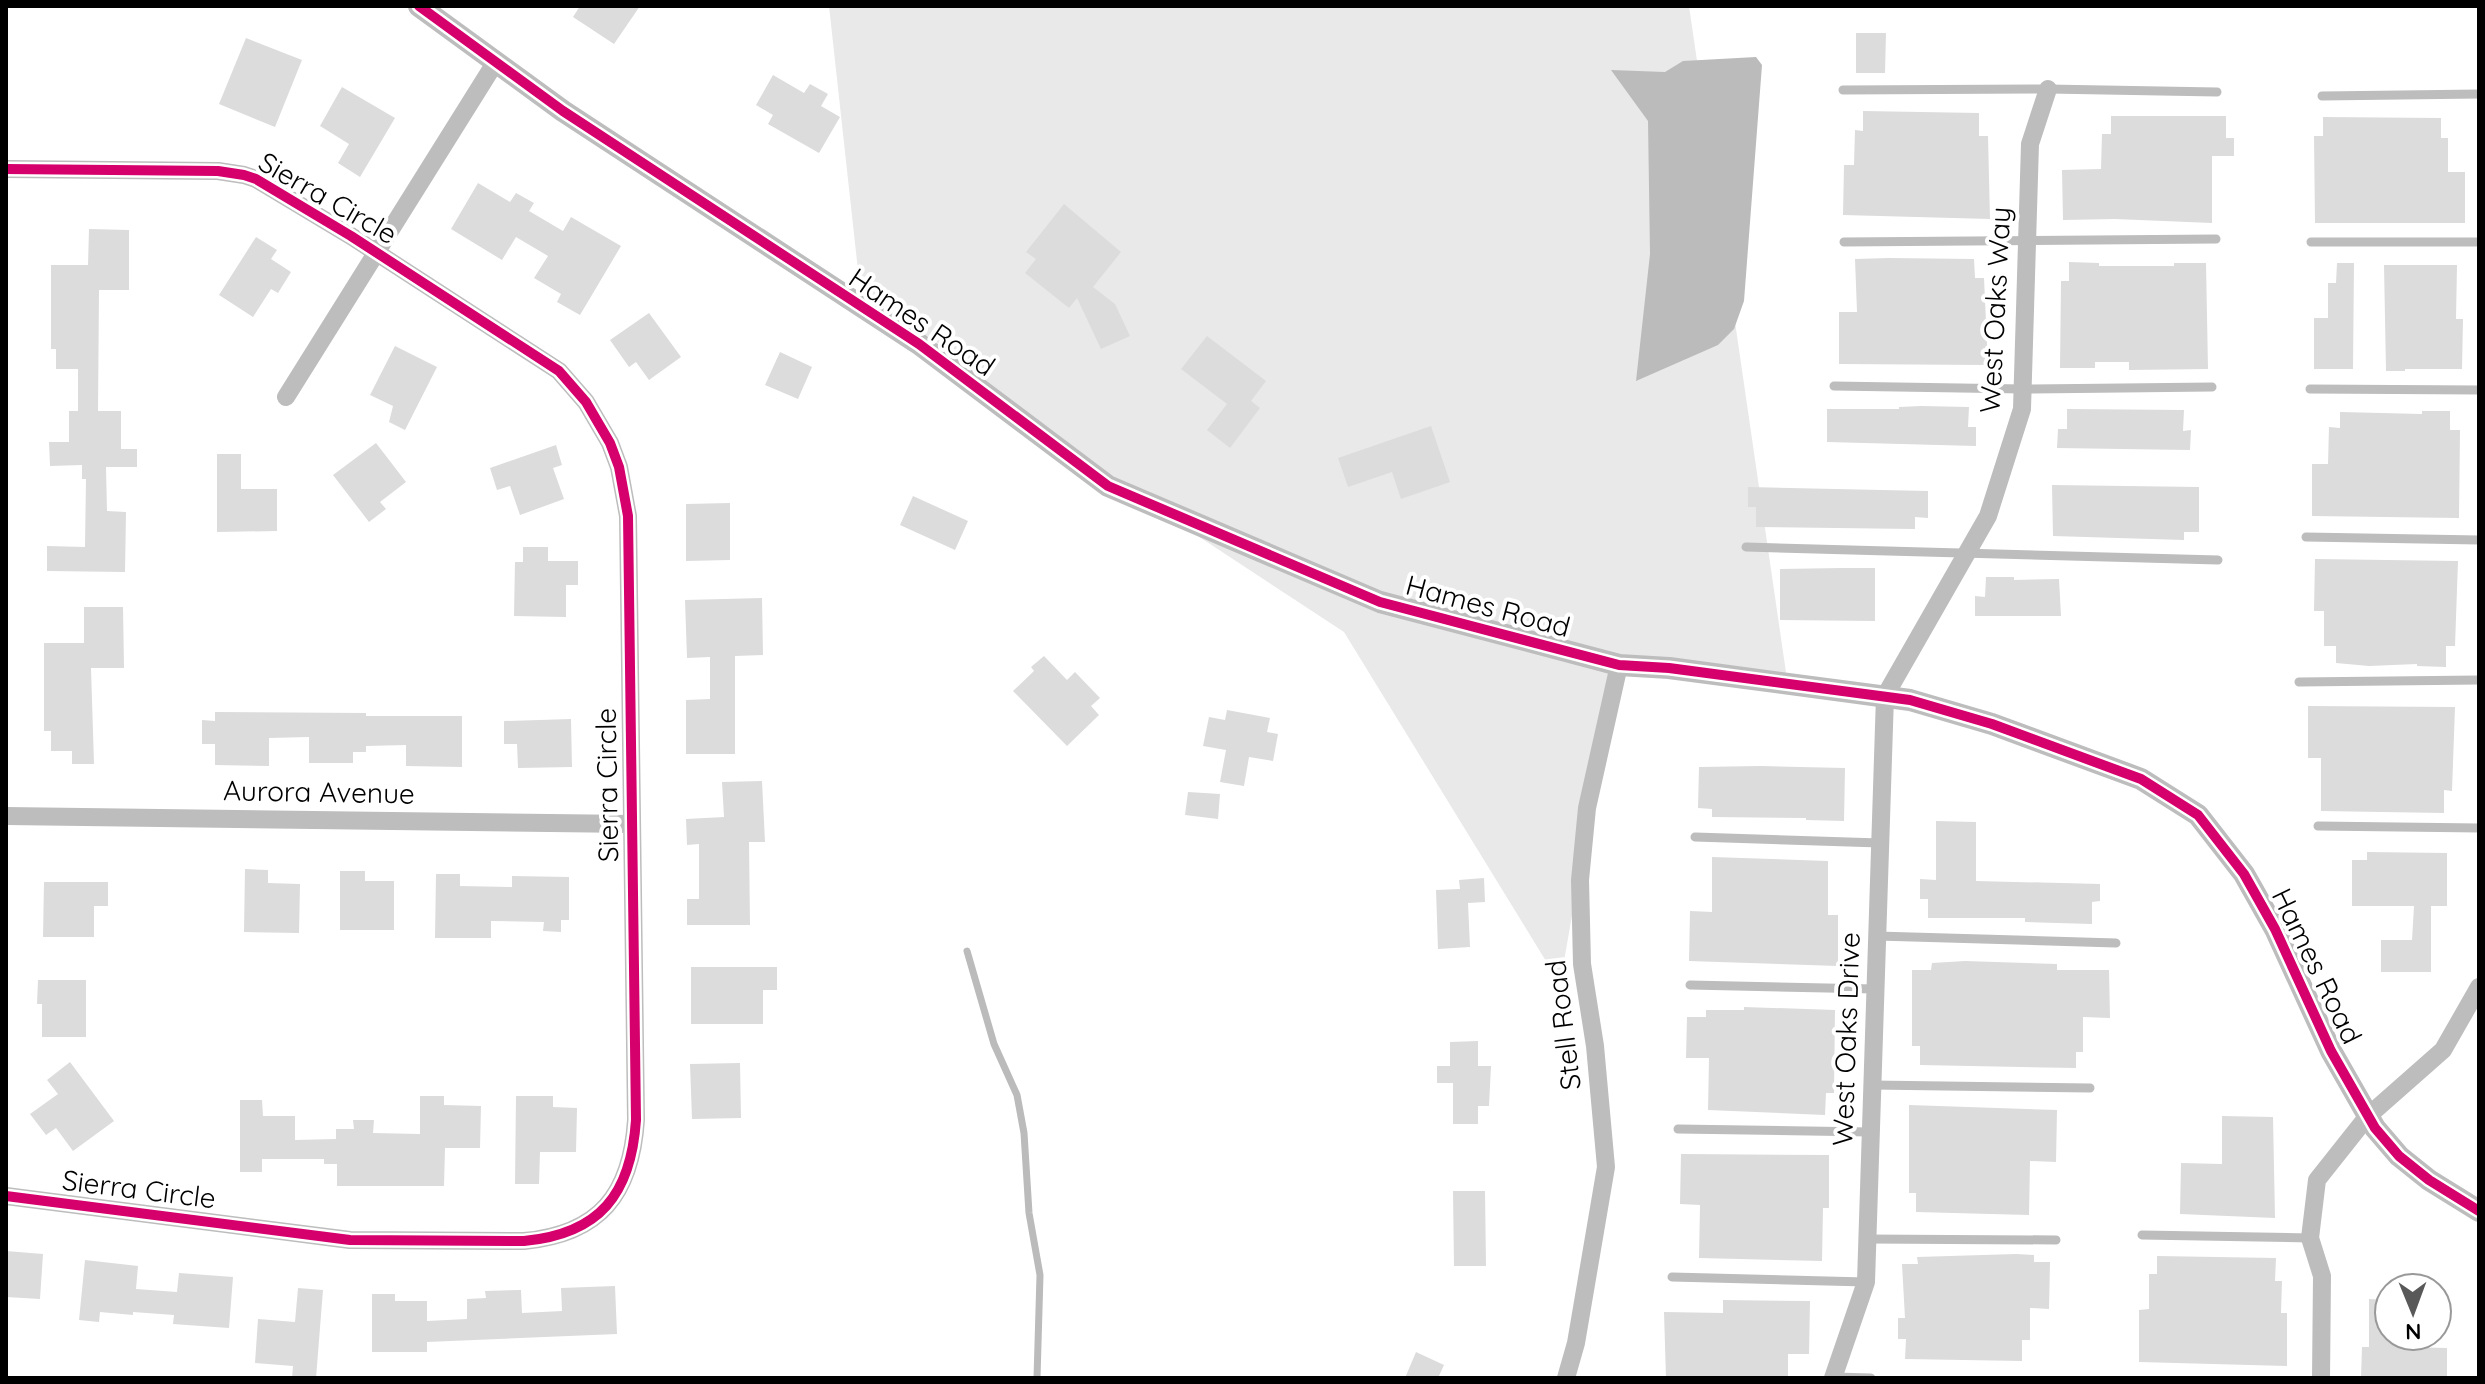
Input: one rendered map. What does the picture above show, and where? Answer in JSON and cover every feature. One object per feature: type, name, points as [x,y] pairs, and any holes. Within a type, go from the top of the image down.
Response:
[{"type":"street","name":"Hames Road","points":[[419,6],[495,63],[672,184],[919,344],[1108,486],[1380,602],[1619,665],[1669,668],[1910,700],[1977,718],[2141,779],[2198,815],[2244,874],[2275,929],[2331,1051],[2367,1117],[2399,1156],[2429,1180],[2479,1211]]},
{"type":"street","points":[[286,397],[495,63]]},
{"type":"street","name":"West Oaks Way","points":[[1885,696],[1988,516],[2022,409],[2030,144],[2048,89]]},
{"type":"street","name":"Sierra Circle","points":[[6,169],[218,171],[244,175],[270,186],[559,371],[586,402],[610,443],[619,467],[628,516],[634,1144],[622,1187],[608,1206],[573,1231],[549,1239],[371,1241],[325,1238],[6,1196]]},
{"type":"street","name":"Stell Road","points":[[1566,1378],[1576,1343],[1606,1167],[1595,1046],[1582,964],[1580,880],[1587,808],[1619,665]]},
{"type":"street","name":"West Oaks Drive","points":[[1834,1378],[1866,1282],[1885,696]]},
{"type":"street","name":"Aurora Avenue","points":[[6,816],[632,824]]},
{"type":"street","points":[[2321,1378],[2322,1276],[2310,1238],[2317,1180],[2367,1117],[2443,1050],[2476,997]]},
{"type":"lane","points":[[1843,90],[2217,92]]},
{"type":"lane","points":[[2322,96],[2479,94]]},
{"type":"lane","points":[[1844,242],[2027,243],[2216,239]]},
{"type":"lane","points":[[2311,242],[2479,242]]},
{"type":"lane","points":[[1834,386],[2023,389],[2212,387]]},
{"type":"lane","points":[[2310,389],[2479,390]]},
{"type":"lane","points":[[2306,537],[2479,540]]},
{"type":"lane","points":[[1746,547],[2218,560]]},
{"type":"lane","points":[[2299,682],[2479,680]]},
{"type":"lane","points":[[2318,826],[2479,828]]},
{"type":"lane","points":[[1695,837],[1880,843]]},
{"type":"lane","points":[[1877,936],[2116,943]]},
{"type":"lane","points":[[1690,985],[1875,989]]},
{"type":"lane","points":[[1872,1085],[2090,1088]]},
{"type":"lane","points":[[1678,1129],[1870,1132]]},
{"type":"lane","points":[[2142,1235],[2310,1238]]},
{"type":"lane","points":[[1867,1239],[2056,1240]]},
{"type":"lane","points":[[1672,1277],[1866,1282]]},
{"type":"lane","points":[[1834,1378],[1871,1378]]},
{"type":"shaded area","points":[[829,6],[1689,6],[1789,693],[1615,670],[1560,984],[1344,632],[863,316]]},
{"type":"shaded area","points":[[1756,57],[1762,65],[1744,301],[1734,329],[1718,345],[1636,381],[1650,254],[1648,121],[1611,70],[1665,72],[1683,61]]},
{"type":"building","points":[[580,6],[640,6],[614,44],[573,17]]},
{"type":"building","points":[[1856,33],[1886,33],[1885,73],[1856,73]]},
{"type":"building","points":[[246,38],[302,60],[275,127],[219,104]]},
{"type":"building","points":[[773,75],[804,93],[810,84],[828,94],[821,106],[840,117],[819,153],[768,124],[773,115],[756,105]]},
{"type":"building","points":[[342,87],[395,118],[360,177],[338,163],[349,144],[320,126]]},
{"type":"building","points":[[1863,111],[1979,113],[1979,136],[1988,136],[1990,219],[1843,215],[1844,165],[1854,165],[1855,130],[1863,131]]},
{"type":"building","points":[[2111,116],[2226,116],[2226,138],[2234,138],[2234,156],[2212,156],[2212,223],[2063,220],[2062,170],[2101,169],[2102,134],[2111,134]]},
{"type":"building","points":[[2323,117],[2441,118],[2441,138],[2448,138],[2448,172],[2465,172],[2465,223],[2315,223],[2314,136],[2323,136]]},
{"type":"building","points":[[478,183],[510,202],[516,193],[534,203],[529,211],[563,231],[571,217],[621,246],[580,315],[557,302],[561,294],[534,278],[548,256],[516,237],[502,260],[451,229]]},
{"type":"building","points":[[1064,204],[1121,252],[1093,287],[1115,304],[1130,336],[1101,349],[1077,298],[1069,308],[1025,273],[1036,259],[1026,252]]},
{"type":"building","points":[[89,229],[129,230],[129,290],[99,290],[98,411],[121,411],[121,449],[137,449],[137,467],[106,467],[107,511],[126,512],[125,572],[47,571],[47,546],[85,547],[86,479],[82,479],[82,465],[50,466],[49,442],[69,442],[69,411],[78,411],[78,369],[56,369],[56,349],[51,349],[51,265],[88,265]]},
{"type":"building","points":[[256,237],[277,250],[271,259],[291,272],[278,293],[271,289],[253,317],[219,295]]},
{"type":"building","points":[[1855,259],[1974,259],[1975,278],[1984,278],[1988,365],[1839,364],[1839,312],[1857,312]]},
{"type":"building","points":[[2069,262],[2099,263],[2099,266],[2206,263],[2208,369],[2129,370],[2129,362],[2095,362],[2095,368],[2060,368],[2061,281],[2069,281]]},
{"type":"building","points":[[2337,263],[2354,263],[2353,369],[2314,369],[2314,318],[2328,318],[2328,283],[2336,283]]},
{"type":"building","points":[[2384,265],[2457,265],[2456,319],[2463,319],[2462,369],[2386,371]]},
{"type":"building","points":[[649,313],[681,357],[649,380],[636,362],[629,367],[610,340]]},
{"type":"building","points":[[1207,336],[1266,381],[1251,401],[1260,408],[1230,448],[1207,430],[1227,404],[1181,369]]},
{"type":"building","points":[[395,346],[437,367],[405,430],[389,422],[393,406],[370,395]]},
{"type":"building","points":[[780,352],[812,367],[798,399],[765,385]]},
{"type":"building","points":[[1969,407],[1968,427],[1976,427],[1976,446],[1827,442],[1827,409]]},
{"type":"building","points":[[2067,409],[2184,410],[2183,431],[2191,430],[2190,450],[2057,448],[2058,429],[2067,429]]},
{"type":"building","points":[[2422,411],[2450,411],[2450,430],[2460,430],[2459,518],[2312,516],[2312,464],[2328,464],[2329,427],[2340,428],[2340,412],[2422,414]]},
{"type":"building","points":[[1431,426],[1450,482],[1401,499],[1392,472],[1348,487],[1338,458]]},
{"type":"building","points":[[376,443],[406,482],[380,502],[386,509],[369,522],[333,475]]},
{"type":"building","points":[[556,445],[562,465],[553,468],[564,499],[520,515],[510,486],[497,490],[490,468]]},
{"type":"building","points":[[217,454],[241,454],[241,489],[277,489],[277,531],[217,532]]},
{"type":"building","points":[[2052,485],[2199,487],[2199,532],[2184,532],[2184,540],[2053,536]]},
{"type":"building","points":[[1748,487],[1928,491],[1928,518],[1915,517],[1915,529],[1756,527],[1756,507],[1748,507]]},
{"type":"building","points":[[913,496],[968,521],[955,550],[900,525]]},
{"type":"building","points":[[730,503],[730,560],[686,561],[686,504]]},
{"type":"building","points":[[523,547],[548,547],[548,561],[578,561],[578,585],[566,585],[566,617],[514,616],[515,562],[523,562]]},
{"type":"building","points":[[2315,559],[2458,561],[2455,646],[2446,646],[2446,667],[2336,663],[2336,646],[2324,646],[2324,611],[2314,611]]},
{"type":"building","points":[[1875,568],[1875,621],[1780,620],[1780,569]]},
{"type":"building","points":[[1986,577],[2059,579],[2061,616],[1975,616],[1975,596],[1985,597]]},
{"type":"building","points":[[762,598],[763,655],[735,656],[735,754],[686,754],[686,700],[710,699],[710,657],[687,658],[685,600]]},
{"type":"building","points":[[84,607],[123,607],[124,668],[91,668],[94,764],[72,764],[72,751],[51,751],[51,731],[44,731],[44,643],[84,643]]},
{"type":"building","points":[[1044,656],[1067,680],[1075,672],[1100,698],[1091,706],[1099,715],[1067,746],[1013,691],[1034,671],[1031,667]]},
{"type":"building","points":[[2308,706],[2455,707],[2452,791],[2444,790],[2444,813],[2321,811],[2321,758],[2308,758]]},
{"type":"building","points":[[1227,710],[1270,718],[1267,732],[1278,734],[1273,761],[1249,757],[1244,786],[1220,782],[1226,750],[1203,746],[1209,717],[1225,720]]},
{"type":"building","points":[[215,712],[462,716],[462,767],[406,766],[406,745],[366,746],[366,752],[353,752],[353,763],[309,763],[309,737],[269,738],[269,766],[215,765],[215,744],[202,744],[202,720],[215,721]]},
{"type":"building","points":[[571,719],[572,767],[518,768],[517,744],[504,744],[504,721]]},
{"type":"building","points":[[1699,767],[1845,768],[1844,821],[1712,817],[1712,809],[1698,808]]},
{"type":"building","points":[[762,781],[765,842],[749,842],[750,925],[687,925],[687,899],[699,899],[699,844],[687,845],[686,819],[724,817],[722,782]]},
{"type":"building","points":[[1188,792],[1220,794],[1218,819],[1185,815]]},
{"type":"building","points":[[1936,821],[1976,822],[1976,881],[2100,884],[2100,901],[2092,902],[2092,924],[2025,922],[2025,918],[1928,918],[1928,899],[1920,899],[1920,879],[1936,880]]},
{"type":"building","points":[[2367,852],[2447,853],[2447,906],[2431,906],[2431,972],[2381,972],[2381,940],[2412,940],[2414,906],[2352,906],[2352,860],[2367,860]]},
{"type":"building","points":[[1712,857],[1828,861],[1828,915],[1838,915],[1838,966],[1689,961],[1690,911],[1712,912]]},
{"type":"building","points":[[245,869],[268,870],[268,883],[300,884],[299,933],[244,932]]},
{"type":"building","points":[[340,871],[365,871],[365,881],[394,881],[394,930],[340,930]]},
{"type":"building","points":[[436,874],[460,874],[460,886],[512,887],[512,876],[569,877],[569,920],[561,920],[561,932],[543,931],[544,922],[491,921],[491,938],[435,938]]},
{"type":"building","points":[[1484,878],[1485,902],[1468,903],[1470,947],[1438,949],[1436,890],[1460,889],[1459,880]]},
{"type":"building","points":[[44,882],[108,882],[108,906],[94,906],[94,937],[43,937]]},
{"type":"building","points":[[1932,963],[2057,964],[2057,970],[2109,970],[2110,1018],[2083,1017],[2083,1052],[2076,1052],[2076,1068],[1920,1065],[1920,1046],[1912,1046],[1912,970],[1931,970]]},
{"type":"building","points":[[691,967],[777,967],[777,990],[763,990],[763,1024],[691,1024]]},
{"type":"building","points":[[38,980],[86,980],[86,1037],[42,1037],[42,1004],[37,1004]]},
{"type":"building","points":[[1744,1007],[1835,1010],[1834,1093],[1826,1093],[1825,1115],[1708,1110],[1709,1058],[1686,1058],[1687,1017],[1706,1017],[1706,1010],[1744,1010]]},
{"type":"building","points":[[1478,1041],[1478,1066],[1491,1066],[1489,1106],[1478,1106],[1478,1124],[1453,1124],[1453,1083],[1437,1083],[1437,1066],[1450,1066],[1450,1042]]},
{"type":"building","points":[[70,1062],[114,1121],[73,1151],[56,1128],[46,1135],[30,1114],[58,1094],[47,1080]]},
{"type":"building","points":[[740,1063],[741,1118],[692,1119],[690,1064]]},
{"type":"building","points":[[420,1096],[444,1096],[444,1105],[481,1106],[480,1148],[445,1148],[444,1186],[337,1186],[337,1164],[324,1164],[324,1159],[262,1159],[262,1172],[240,1172],[240,1100],[262,1100],[263,1116],[295,1116],[295,1140],[336,1139],[336,1129],[354,1129],[353,1120],[374,1120],[373,1133],[420,1134]]},
{"type":"building","points":[[516,1096],[553,1096],[553,1107],[577,1108],[576,1152],[540,1152],[539,1184],[515,1184]]},
{"type":"building","points":[[1909,1105],[2057,1110],[2056,1162],[2030,1161],[2029,1215],[1916,1212],[1916,1193],[1909,1193]]},
{"type":"building","points":[[2222,1116],[2273,1117],[2275,1218],[2180,1214],[2181,1163],[2222,1164]]},
{"type":"building","points":[[1681,1154],[1829,1155],[1829,1208],[1823,1208],[1822,1261],[1699,1258],[1700,1205],[1680,1204]]},
{"type":"building","points":[[1453,1191],[1485,1191],[1486,1266],[1454,1266]]},
{"type":"building","points":[[6,1251],[43,1254],[40,1299],[6,1297]]},
{"type":"building","points":[[2034,1255],[2034,1262],[2050,1262],[2049,1309],[2030,1308],[2030,1340],[2022,1340],[2022,1361],[1905,1359],[1906,1339],[1898,1339],[1898,1318],[1905,1318],[1902,1264],[1918,1264],[1917,1257]]},
{"type":"building","points":[[2157,1256],[2276,1258],[2275,1281],[2282,1281],[2281,1313],[2287,1313],[2287,1366],[2139,1362],[2139,1310],[2149,1309],[2149,1274],[2157,1274]]},
{"type":"building","points":[[85,1260],[138,1266],[136,1289],[177,1292],[179,1273],[233,1277],[229,1328],[173,1324],[174,1315],[133,1312],[133,1315],[100,1312],[99,1322],[79,1320]]},
{"type":"building","points":[[615,1286],[617,1334],[427,1342],[427,1352],[372,1352],[372,1294],[395,1294],[395,1301],[427,1301],[427,1321],[467,1319],[467,1299],[486,1298],[485,1291],[521,1290],[522,1313],[562,1311],[561,1288]]},
{"type":"building","points":[[298,1288],[323,1290],[316,1378],[292,1378],[293,1366],[255,1363],[258,1319],[295,1322]]},
{"type":"building","points":[[2369,1299],[2373,1299],[2373,1352],[2447,1352],[2447,1378],[2361,1378],[2362,1347],[2369,1347]]},
{"type":"building","points":[[1723,1300],[1810,1301],[1809,1354],[1788,1354],[1788,1378],[1666,1378],[1664,1312],[1723,1313]]},
{"type":"building","points":[[1416,1352],[1444,1365],[1438,1378],[1405,1378]]},
{"type":"waterway","points":[[967,951],[994,1044],[1017,1095],[1024,1133],[1029,1213],[1040,1275],[1037,1378]]},
{"type":"cycle path","points":[[419,6],[563,111],[919,344],[1108,486],[1380,602],[1619,665],[1669,668],[1910,700],[1992,724],[2141,779],[2198,815],[2244,874],[2275,929],[2331,1051],[2375,1128],[2399,1156],[2429,1180],[2479,1211]]},
{"type":"cycle path","points":[[6,169],[218,171],[256,179],[351,236],[559,371],[586,402],[610,443],[619,467],[628,516],[636,1120],[627,1169],[607,1206],[573,1230],[524,1241],[350,1240],[6,1196]]}]
